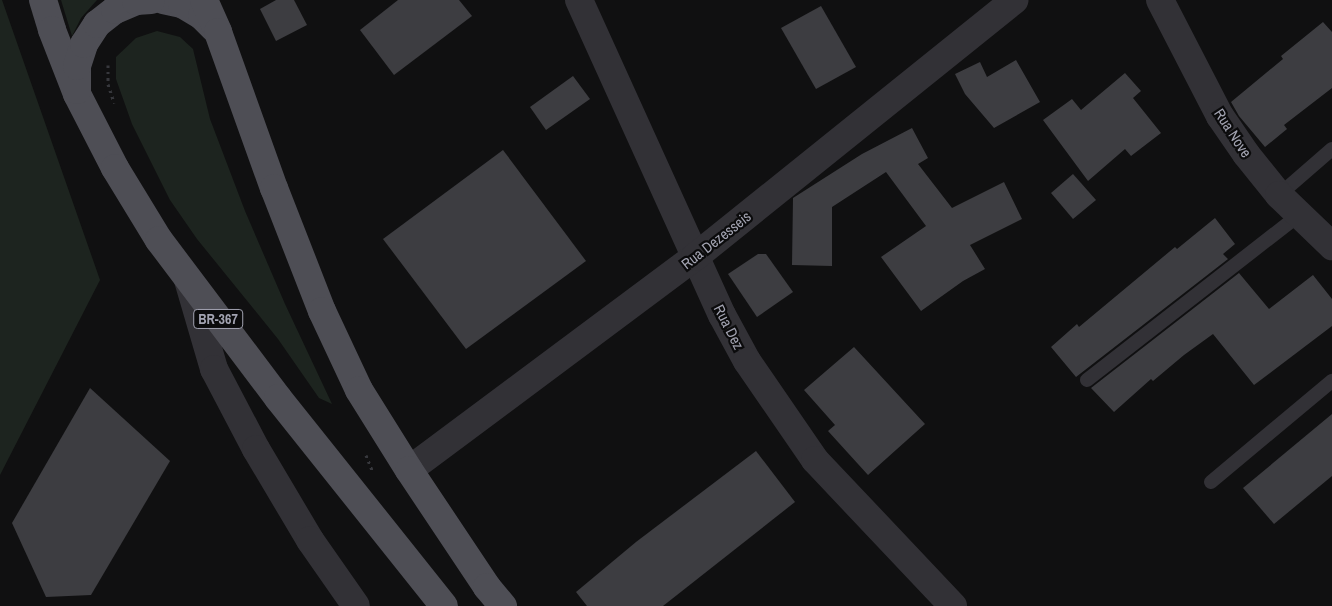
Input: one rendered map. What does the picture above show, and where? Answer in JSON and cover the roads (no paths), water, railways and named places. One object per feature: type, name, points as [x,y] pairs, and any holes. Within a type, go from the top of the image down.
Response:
[{"type":"main road","name":"BR-367","points":[[43,0],[52,30],[77,94],[115,168],[159,240],[278,398],[444,606]]},
{"type":"main road","name":"BR-367","points":[[77,94],[78,66],[82,51],[84,44],[97,24],[115,10],[136,1],[151,0]]},
{"type":"main road","points":[[163,0],[182,4],[202,16],[218,32]]},
{"type":"main road","points":[[204,0],[218,32],[274,188],[322,311],[359,390],[409,470],[487,586],[503,606]]},
{"type":"street","name":"Rua Dez","points":[[579,0],[695,257],[746,361],[815,460],[952,606]]},
{"type":"street","name":"Rua Dezesseis","points":[[409,470],[695,257],[1015,0]]},
{"type":"street","name":"Rua Nove","points":[[1160,0],[1220,116],[1246,154],[1279,195],[1332,246]]},
{"type":"street","points":[[188,280],[214,369],[256,449],[310,540],[356,606]]},
{"type":"lane","points":[[1279,195],[1332,149]]},
{"type":"lane","points":[[1087,380],[1300,214]]},
{"type":"lane","points":[[1211,482],[1332,381]]}]
